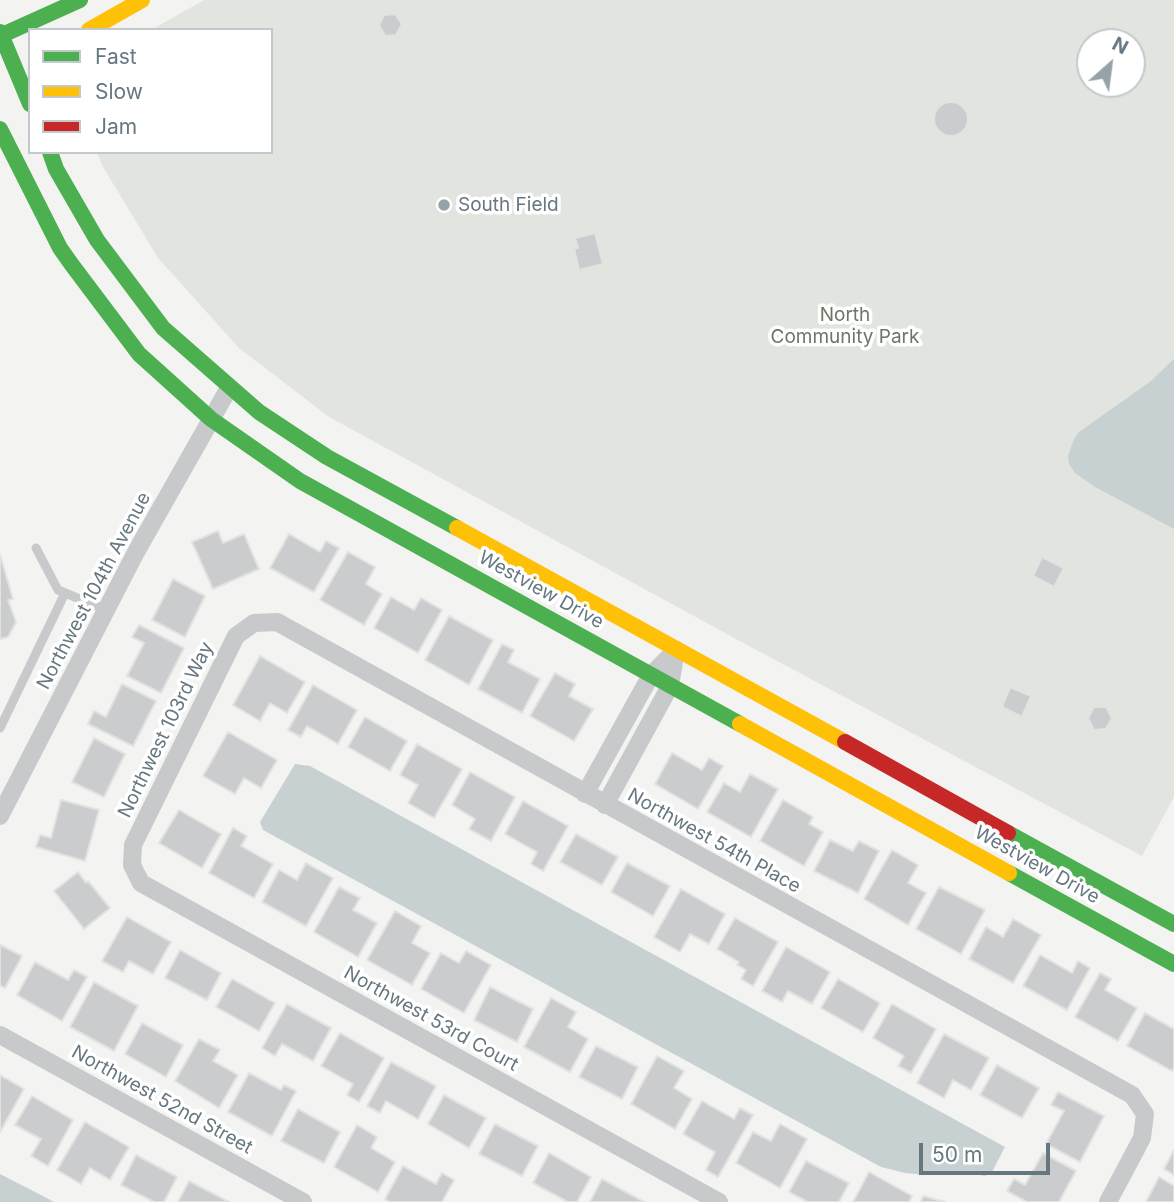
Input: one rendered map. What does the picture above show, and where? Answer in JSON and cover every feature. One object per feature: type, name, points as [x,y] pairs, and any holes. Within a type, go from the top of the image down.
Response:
[{"type":"street","points":[[28,101],[6,65],[1,34],[80,0]]},
{"type":"street","points":[[93,28],[142,0]]},
{"type":"street","points":[[6,65],[28,55]]},
{"type":"street","name":"Westview Drive","points":[[0,130],[60,248],[72,265],[139,354],[211,419],[300,481],[1174,964]]},
{"type":"street","name":"Westview Drive","points":[[51,154],[56,169],[97,240],[163,328],[258,412],[327,457],[1174,924]]},
{"type":"street","name":"Northwest 104th Avenue","points":[[0,816],[136,552],[229,388]]},
{"type":"street","name":"Northwest 54th Place","points":[[254,623],[277,622],[1132,1095],[1145,1114],[1142,1138],[1108,1202]]},
{"type":"street","name":"Northwest 103rd Way","points":[[132,865],[133,845],[236,636],[254,623]]},
{"type":"street","points":[[586,794],[651,675],[676,650]]},
{"type":"street","points":[[605,805],[670,686],[676,650]]},
{"type":"street","name":"Northwest 53rd Court","points":[[132,865],[141,883],[719,1202]]},
{"type":"street","name":"Northwest 52nd Street","points":[[0,1035],[303,1202]]},
{"type":"lane","points":[[36,548],[58,590],[106,610]]},
{"type":"lane","points":[[0,728],[65,593]]},
{"type":"green space","name":"North Community Park","points":[[204,0],[1174,0],[1174,797],[1142,856],[329,417],[239,348],[158,258],[98,154],[273,154],[273,28],[155,28]]},
{"type":"shaded area","points":[[1174,359],[1174,529],[1095,487],[1075,473],[1069,464],[1068,456],[1079,432],[1151,381]]},
{"type":"shaded area","points":[[295,764],[310,766],[1005,1147],[992,1172],[985,1176],[958,1171],[927,1175],[881,1167],[263,830],[260,822]]},
{"type":"shaded area","points":[[0,1174],[41,1195],[54,1202],[0,1202]]},
{"type":"building","points":[[395,14],[402,24],[396,35],[385,36],[379,25],[384,15]]},
{"type":"building","points":[[951,102],[963,107],[968,119],[963,131],[951,136],[939,131],[934,119],[939,107]]},
{"type":"building","points":[[595,233],[603,264],[579,270],[574,249],[578,248],[575,238]]},
{"type":"building","points":[[218,531],[223,543],[244,534],[259,569],[213,589],[192,542]]},
{"type":"building","points":[[289,534],[320,552],[326,541],[339,548],[314,592],[270,568]]},
{"type":"building","points":[[348,552],[375,567],[366,584],[382,594],[364,625],[320,600]]},
{"type":"building","points":[[0,555],[13,599],[8,600],[16,622],[8,637],[0,639]]},
{"type":"building","points":[[1042,557],[1064,568],[1054,587],[1033,576]]},
{"type":"building","points":[[173,579],[205,596],[185,637],[152,620]]},
{"type":"building","points":[[391,597],[414,610],[421,598],[442,610],[418,653],[374,628]]},
{"type":"building","points":[[449,616],[493,640],[469,685],[425,660]]},
{"type":"building","points":[[139,625],[184,648],[161,693],[127,676],[144,643],[132,637]]},
{"type":"building","points":[[502,644],[514,650],[508,662],[540,679],[522,713],[478,689]]},
{"type":"building","points":[[260,656],[305,682],[287,713],[270,703],[260,721],[233,705]]},
{"type":"building","points":[[555,673],[575,684],[569,696],[593,709],[574,741],[530,716]]},
{"type":"building","points":[[122,684],[156,701],[133,746],[88,724],[94,711],[106,717]]},
{"type":"building","points":[[313,685],[357,710],[338,744],[307,726],[301,737],[288,730]]},
{"type":"building","points":[[1010,687],[1031,696],[1022,717],[1002,707]]},
{"type":"building","points":[[1094,707],[1106,707],[1112,718],[1106,729],[1094,730],[1088,718]]},
{"type":"building","points":[[365,717],[407,741],[390,771],[348,747]]},
{"type":"building","points":[[228,732],[277,760],[261,788],[244,778],[235,794],[203,776]]},
{"type":"building","points":[[94,738],[125,754],[104,797],[72,782]]},
{"type":"building","points":[[417,744],[462,769],[434,818],[408,803],[418,785],[400,775]]},
{"type":"building","points":[[672,753],[702,770],[709,758],[723,766],[698,809],[655,784]]},
{"type":"building","points":[[470,772],[515,797],[491,841],[469,829],[475,819],[452,805]]},
{"type":"building","points":[[750,774],[778,789],[751,837],[707,812],[724,783],[740,792]]},
{"type":"building","points":[[61,800],[99,810],[85,861],[36,847],[40,835],[51,838]]},
{"type":"building","points":[[783,800],[813,817],[809,824],[823,832],[804,866],[760,841]]},
{"type":"building","points":[[523,801],[568,826],[543,871],[531,864],[537,852],[505,834]]},
{"type":"building","points":[[179,810],[221,834],[202,868],[159,843]]},
{"type":"building","points":[[233,828],[247,836],[241,846],[273,864],[254,898],[209,873]]},
{"type":"building","points":[[576,834],[618,857],[602,885],[560,862]]},
{"type":"building","points":[[830,840],[853,851],[859,841],[879,851],[858,893],[814,871]]},
{"type":"building","points":[[892,850],[918,865],[908,883],[926,893],[908,925],[864,899]]},
{"type":"building","points":[[306,863],[333,878],[306,926],[262,902],[279,870],[297,880]]},
{"type":"building","points":[[627,863],[670,886],[653,916],[611,892]]},
{"type":"building","points":[[78,872],[110,908],[84,929],[54,891]]},
{"type":"building","points":[[339,887],[360,898],[353,910],[377,923],[358,957],[314,932]]},
{"type":"building","points":[[939,887],[985,910],[961,954],[916,929]]},
{"type":"building","points":[[681,889],[725,914],[709,944],[690,934],[680,952],[654,937]]},
{"type":"building","points":[[395,911],[421,926],[412,943],[430,953],[412,985],[367,960]]},
{"type":"building","points":[[127,917],[171,942],[153,974],[129,961],[123,972],[102,961]]},
{"type":"building","points":[[735,918],[778,942],[753,986],[741,979],[746,970],[737,965],[739,962],[717,949]]},
{"type":"building","points":[[1013,919],[1041,935],[1013,983],[969,959],[986,927],[1003,937]]},
{"type":"building","points":[[0,945],[22,956],[5,988],[0,985]]},
{"type":"building","points":[[786,947],[830,972],[812,1004],[788,991],[782,1002],[762,991]]},
{"type":"building","points":[[180,950],[221,973],[207,1000],[165,978]]},
{"type":"building","points":[[466,951],[491,965],[464,1013],[421,989],[441,953],[459,963]]},
{"type":"building","points":[[1040,955],[1072,973],[1078,961],[1090,968],[1067,1010],[1023,986]]},
{"type":"building","points":[[35,962],[68,980],[74,970],[87,977],[62,1021],[17,995]]},
{"type":"building","points":[[1100,973],[1111,979],[1105,990],[1137,1008],[1118,1041],[1075,1017]]},
{"type":"building","points":[[232,979],[275,1003],[259,1031],[216,1007]]},
{"type":"building","points":[[838,979],[880,1003],[863,1032],[821,1008]]},
{"type":"building","points":[[94,982],[138,1006],[114,1051],[70,1027]]},
{"type":"building","points":[[490,987],[533,1009],[517,1042],[474,1020]]},
{"type":"building","points":[[551,998],[576,1012],[568,1027],[588,1039],[570,1072],[524,1047]]},
{"type":"building","points":[[287,1004],[331,1028],[313,1061],[282,1044],[275,1056],[262,1048]]},
{"type":"building","points":[[892,1004],[936,1029],[911,1073],[898,1066],[904,1056],[873,1038]]},
{"type":"building","points":[[1145,1013],[1174,1029],[1172,1071],[1127,1046]]},
{"type":"building","points":[[142,1023],[183,1045],[166,1077],[125,1054]]},
{"type":"building","points":[[340,1033],[384,1058],[359,1102],[347,1095],[353,1084],[321,1066]]},
{"type":"building","points":[[944,1034],[989,1058],[971,1090],[953,1080],[944,1098],[917,1083]]},
{"type":"building","points":[[199,1039],[220,1050],[213,1061],[238,1075],[219,1108],[175,1081]]},
{"type":"building","points":[[596,1046],[638,1067],[622,1099],[579,1077]]},
{"type":"building","points":[[657,1056],[684,1071],[674,1088],[692,1099],[675,1129],[631,1104]]},
{"type":"building","points":[[391,1062],[436,1086],[418,1119],[386,1101],[380,1113],[367,1106]]},
{"type":"building","points":[[997,1065],[1039,1088],[1022,1118],[980,1095]]},
{"type":"building","points":[[249,1073],[281,1090],[284,1085],[296,1091],[272,1136],[228,1112]]},
{"type":"building","points":[[0,1075],[24,1089],[0,1132]]},
{"type":"building","points":[[1058,1092],[1104,1116],[1080,1162],[1046,1144],[1064,1111],[1051,1105]]},
{"type":"building","points":[[444,1095],[486,1118],[469,1148],[428,1124]]},
{"type":"building","points":[[32,1096],[73,1120],[48,1166],[31,1156],[41,1139],[15,1125]]},
{"type":"building","points":[[702,1101],[734,1119],[740,1108],[753,1115],[718,1177],[706,1170],[715,1152],[683,1134]]},
{"type":"building","points":[[298,1109],[340,1132],[324,1163],[281,1141]]},
{"type":"building","points":[[85,1122],[129,1147],[110,1180],[90,1168],[81,1184],[57,1170]]},
{"type":"building","points":[[495,1124],[538,1146],[522,1176],[479,1154]]},
{"type":"building","points":[[780,1124],[807,1139],[780,1188],[736,1163],[753,1132],[771,1141]]},
{"type":"building","points":[[357,1125],[377,1137],[371,1148],[395,1162],[378,1192],[334,1167]]},
{"type":"building","points":[[1174,1150],[1174,1175],[1164,1169]]},
{"type":"building","points":[[549,1153],[591,1177],[577,1202],[568,1202],[533,1183]]},
{"type":"building","points":[[1043,1153],[1076,1171],[1059,1202],[1027,1202],[1007,1191],[1014,1179],[1025,1185]]},
{"type":"building","points":[[136,1155],[177,1177],[164,1202],[154,1202],[121,1185]]},
{"type":"building","points":[[806,1161],[849,1183],[839,1202],[808,1202],[789,1192]]},
{"type":"building","points":[[403,1166],[436,1184],[442,1173],[454,1180],[442,1202],[390,1202],[385,1199]]},
{"type":"building","points":[[869,1172],[912,1196],[909,1202],[853,1202]]},
{"type":"building","points":[[1159,1177],[1174,1186],[1174,1202],[1146,1202]]},
{"type":"building","points":[[602,1179],[644,1202],[590,1202]]},
{"type":"building","points":[[189,1181],[229,1202],[178,1202]]},
{"type":"building","points":[[923,1196],[945,1202],[921,1202]]},
{"type":"traffic: fast","points":[[0,36],[80,0]]},
{"type":"traffic: fast","points":[[0,32],[28,99]]},
{"type":"traffic: fast","points":[[0,129],[60,248],[72,265],[139,354],[211,419],[300,481],[740,724]]},
{"type":"traffic: fast","points":[[51,154],[56,169],[97,240],[163,328],[259,412],[327,457],[457,528]]},
{"type":"traffic: fast","points":[[1008,833],[1174,924]]},
{"type":"traffic: fast","points":[[1009,873],[1174,964]]},
{"type":"traffic: slow","points":[[93,28],[142,0]]},
{"type":"traffic: slow","points":[[457,528],[845,742]]},
{"type":"traffic: slow","points":[[740,724],[1009,873]]},
{"type":"traffic: jam","points":[[845,742],[1008,833]]},
{"type":"place","name":"South Field","points":[[444,205]]}]
